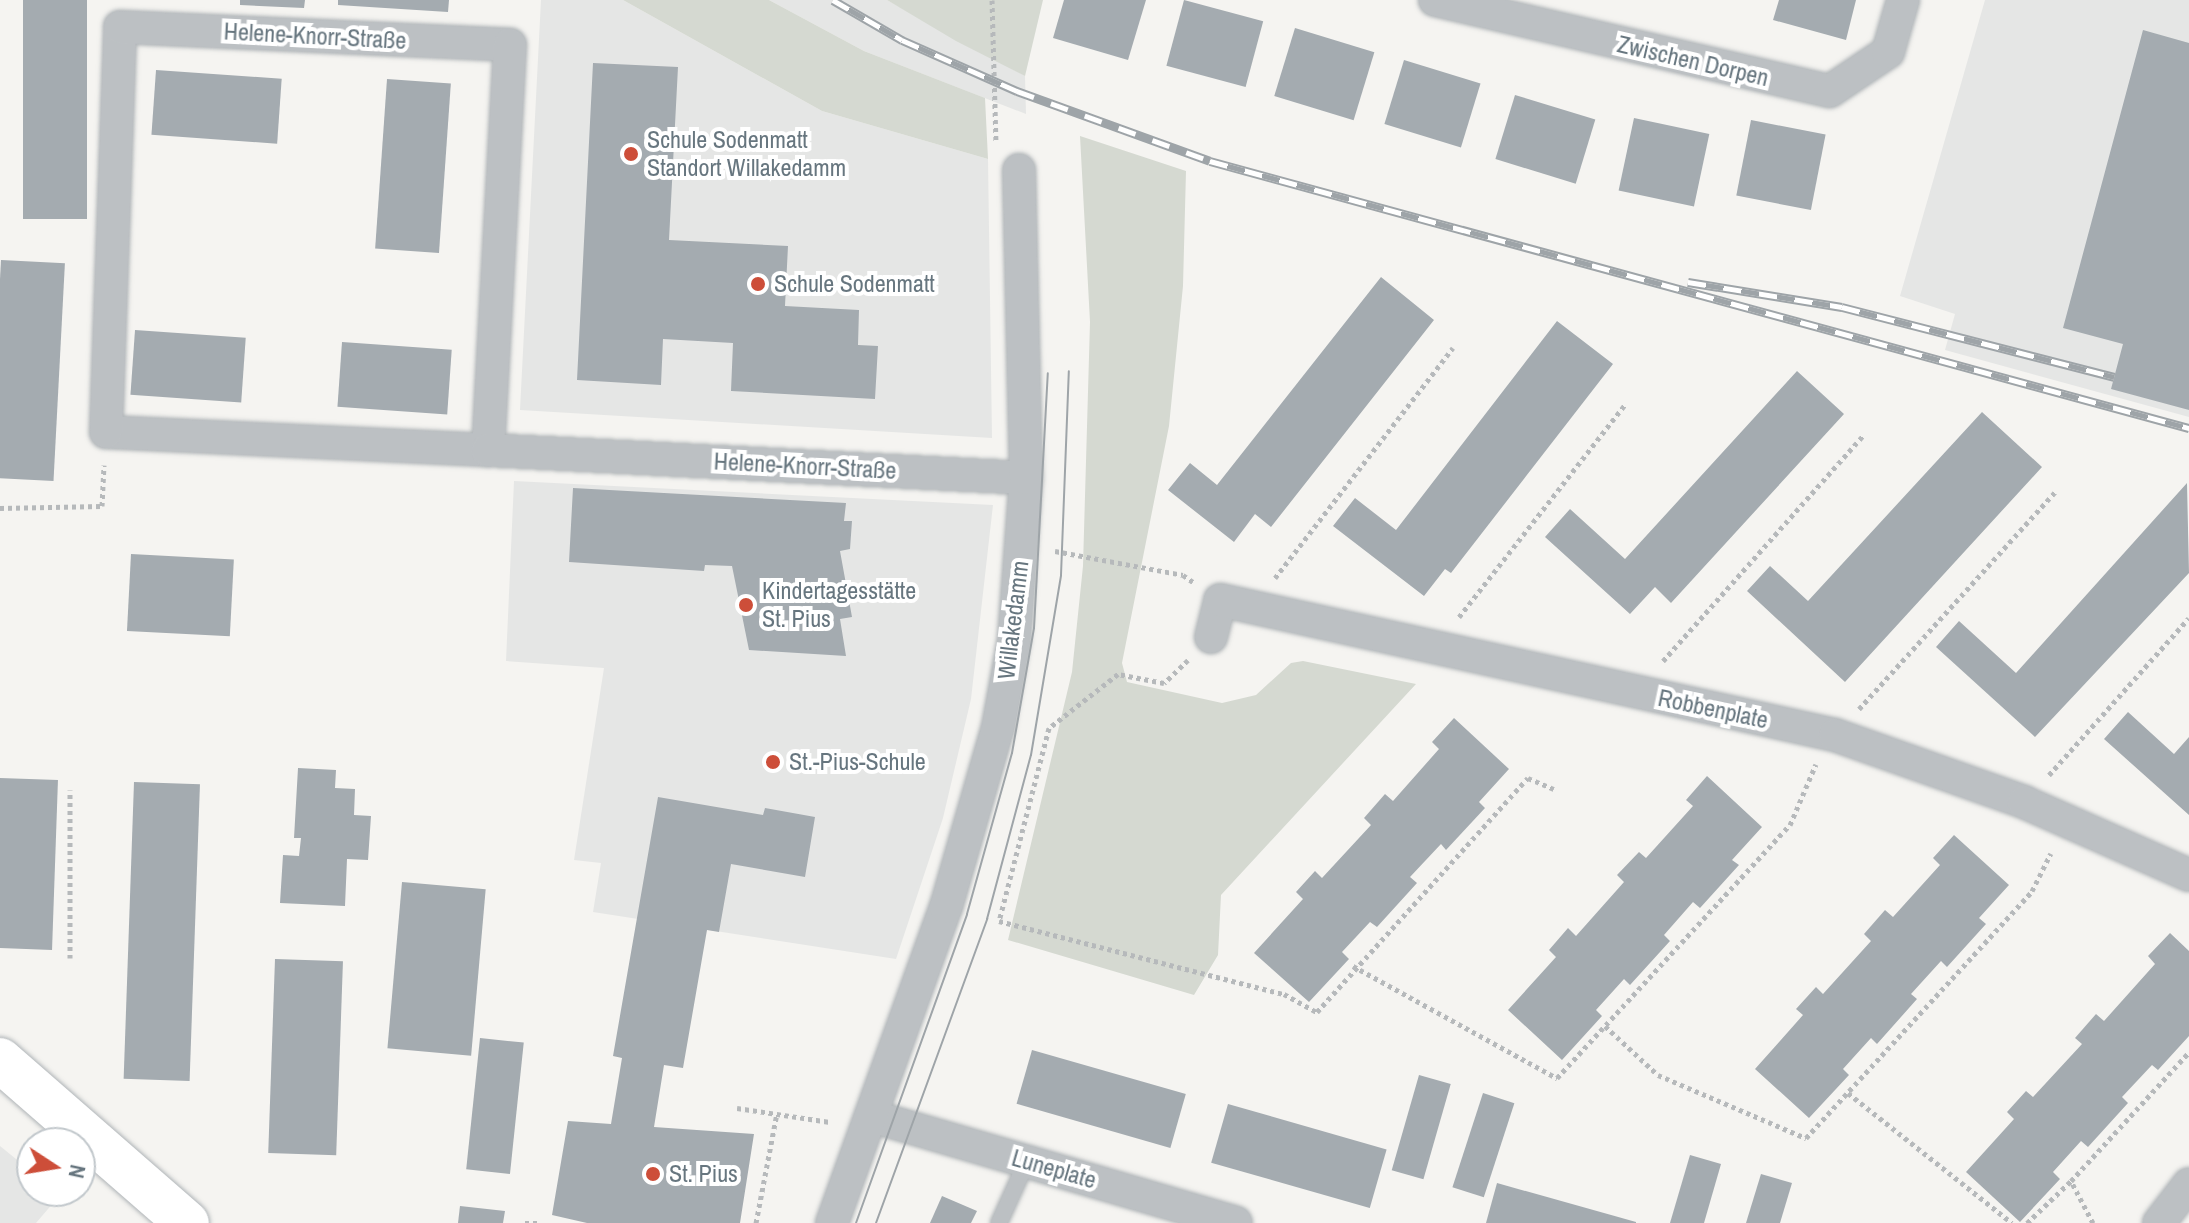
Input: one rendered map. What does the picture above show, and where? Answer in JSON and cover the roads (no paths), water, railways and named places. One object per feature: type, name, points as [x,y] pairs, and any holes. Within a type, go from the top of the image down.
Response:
[{"type":"main road","points":[[0,1060],[187,1223]]},
{"type":"street","name":"Zwischen Dorpen","points":[[1435,0],[1830,91],[1888,52],[1903,0]]},
{"type":"street","name":"Helene-Knorr-Straße","points":[[488,450],[510,45],[120,27],[106,432],[1026,478]]},
{"type":"street","name":"Willakedamm","points":[[832,1223],[966,847],[998,727],[1023,545],[1026,478],[1019,170]]},
{"type":"street","name":"Robbenplate","points":[[1211,637],[1220,600],[1835,735],[2067,819],[2189,875]]},
{"type":"street","name":"Luneplate","points":[[871,1116],[1236,1223]]},
{"type":"street","points":[[2159,1223],[2189,1184]]},
{"type":"lane","points":[[999,1223],[1027,1161]]},
{"type":"tram line","points":[[876,1223],[987,919],[1031,755],[1061,575],[1069,371]]},
{"type":"tram line","points":[[856,1223],[967,914],[1012,753],[1034,628],[1048,373]]},
{"type":"railway","points":[[833,0],[902,40],[1017,91],[1210,161],[2189,428]]},
{"type":"railway","points":[[1688,282],[1842,307],[2114,377]]},
{"type":"place","name":"Schule Sodenmatt Standort Willakedamm","points":[[631,154]]},
{"type":"place","name":"Schule Sodenmatt","points":[[758,284]]},
{"type":"place","name":"Kindertagesstätte St. Pius","points":[[746,605]]},
{"type":"place","name":"St.-Pius-Schule","points":[[773,762]]},
{"type":"place","name":"St. Pius","points":[[653,1174]]}]
